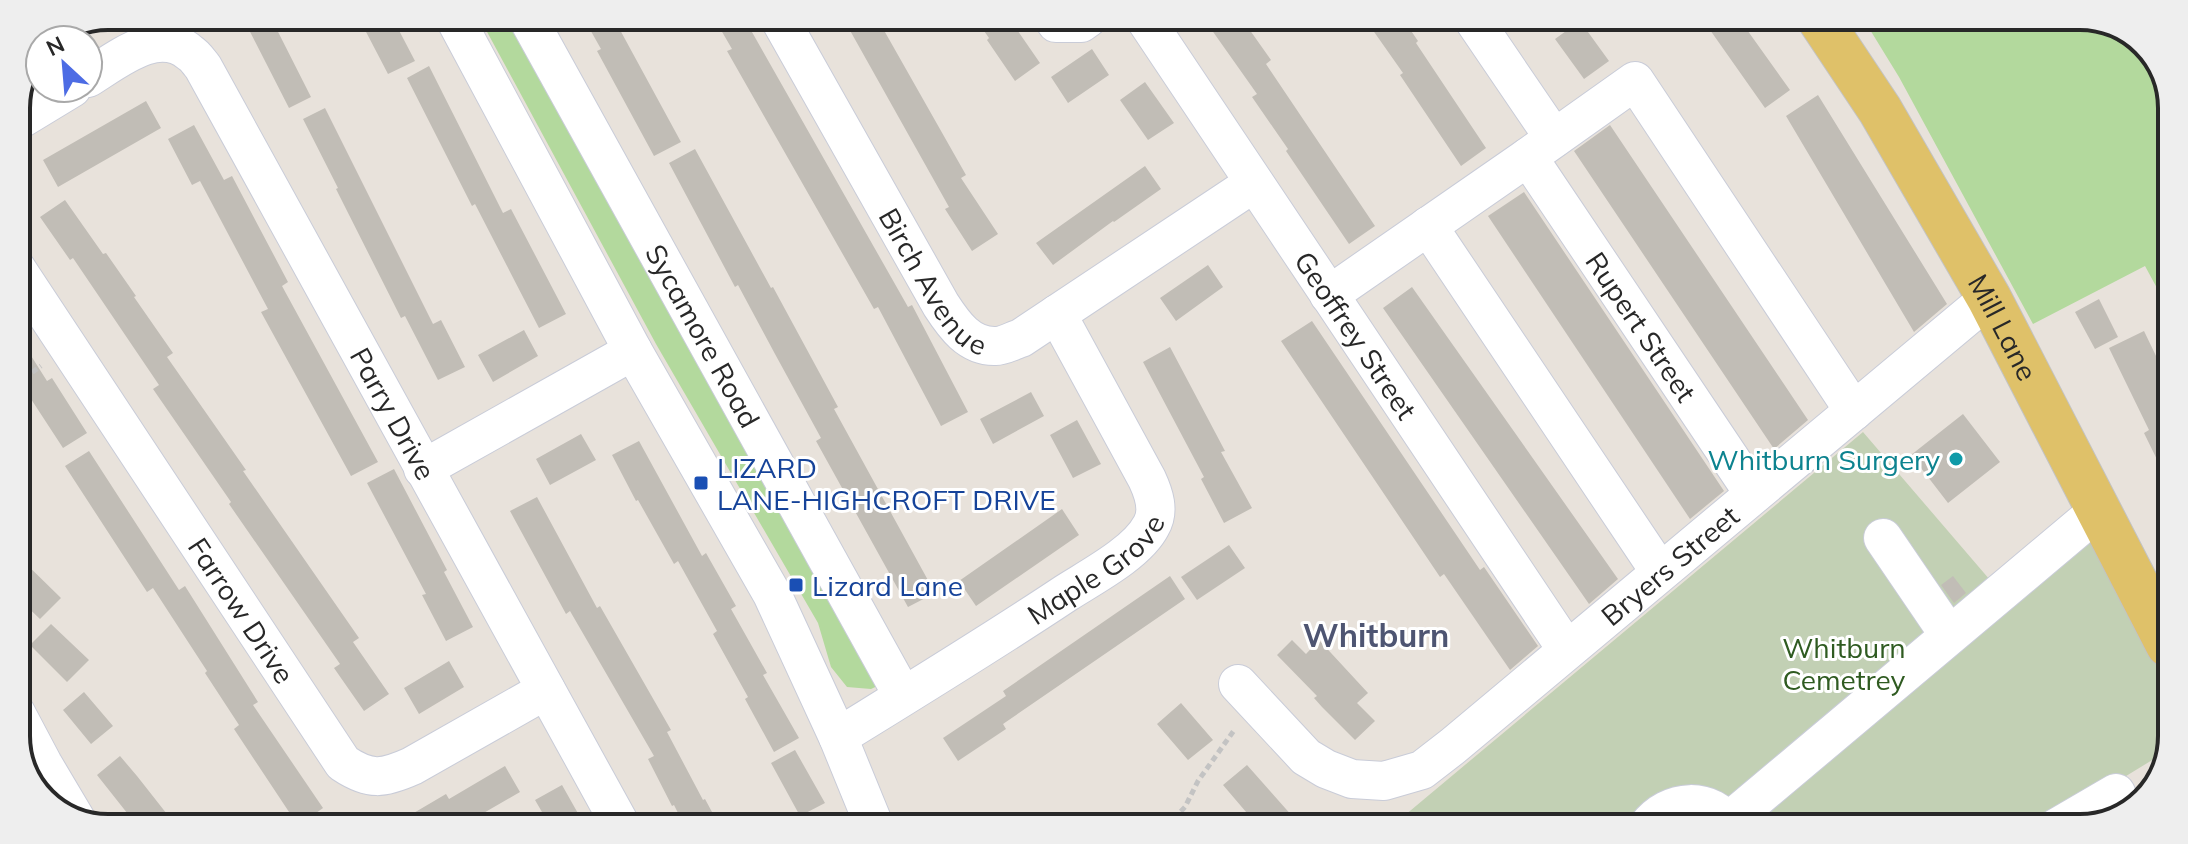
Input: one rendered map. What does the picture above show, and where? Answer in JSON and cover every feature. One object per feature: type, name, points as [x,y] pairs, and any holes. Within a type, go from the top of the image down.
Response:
[{"type":"main road","name":"Mill Lane","points":[[1827,30],[1880,110],[1989,298],[2158,625]]},
{"type":"street","points":[[461,30],[633,351],[772,594],[870,814]]},
{"type":"street","name":"Sycamore Road","points":[[534,30],[903,696]]},
{"type":"street","name":"Birch Avenue","points":[[786,30],[933,291],[957,329],[975,343],[997,346],[1021,338],[1254,183]]},
{"type":"street","name":"Geoffrey Street","points":[[1152,30],[1567,650]]},
{"type":"street","name":"Rupert Street","points":[[1479,30],[1541,148],[1754,494]]},
{"type":"street","points":[[104,70],[168,36]]},
{"type":"street","name":"Parry Drive","points":[[168,36],[203,67],[614,814]]},
{"type":"street","points":[[1329,295],[1635,81],[1854,411]]},
{"type":"street","points":[[1428,226],[1660,572]]},
{"type":"street","name":"Farrow Drive","points":[[30,289],[343,763],[356,772],[372,777],[389,776],[546,690]]},
{"type":"street","name":"Bryers Street","points":[[1246,693],[1306,757],[1326,769],[1352,779],[1384,781],[1422,770],[1989,298]]},
{"type":"street","name":"Maple Grove","points":[[838,737],[1113,562],[1140,541],[1154,523],[1156,508],[1147,479],[1057,314]]},
{"type":"street","points":[[423,469],[633,351]]},
{"type":"street","points":[[1741,814],[2099,510]]},
{"type":"street","points":[[1883,538],[1949,635]]},
{"type":"street","points":[[30,739],[64,800]]},
{"type":"street","points":[[1660,814],[1684,804],[1700,804],[1718,814]]},
{"type":"path","points":[[1178,814],[1246,693]]},
{"type":"green space","points":[[486,30],[519,30],[884,683],[871,689],[847,687],[831,667],[818,623],[656,344]]},
{"type":"green space","points":[[1870,30],[2080,30],[2105,34],[2123,43],[2147,69],[2158,103],[2158,290],[2145,266],[2033,324],[1899,77]]},
{"type":"green space","name":"Whitburn Cemetrey","points":[[1863,432],[1990,580],[2079,513],[2158,666],[2158,736],[2154,759],[2064,814],[1406,814]]},
{"type":"building","points":[[249,30],[277,30],[311,97],[289,108]]},
{"type":"building","points":[[365,30],[399,30],[415,61],[388,74]]},
{"type":"building","points":[[590,30],[620,30],[681,142],[654,156],[597,51],[601,49]]},
{"type":"building","points":[[721,30],[751,30],[908,307],[912,305],[968,412],[941,426],[878,307],[874,309],[727,51],[732,49]]},
{"type":"building","points":[[850,30],[884,30],[966,175],[961,178],[998,234],[972,251],[945,209],[949,207]]},
{"type":"building","points":[[983,30],[1017,30],[1040,63],[1015,81],[987,40],[989,38]]},
{"type":"building","points":[[1212,30],[1250,30],[1271,60],[1266,64],[1375,226],[1349,244],[1252,97],[1257,94]]},
{"type":"building","points":[[1373,30],[1410,30],[1486,148],[1461,166],[1400,75],[1403,73]]},
{"type":"building","points":[[1568,30],[1587,30],[1609,61],[1584,79],[1555,39]]},
{"type":"building","points":[[1710,30],[1747,30],[1790,90],[1765,108]]},
{"type":"building","points":[[1092,49],[1109,75],[1068,103],[1051,77]]},
{"type":"building","points":[[429,66],[503,213],[511,209],[566,314],[539,328],[407,78]]},
{"type":"building","points":[[1145,82],[1174,123],[1148,140],[1120,100]]},
{"type":"building","points":[[1818,95],[1947,304],[1914,332],[1786,116]]},
{"type":"building","points":[[146,101],[161,128],[58,187],[43,160]]},
{"type":"building","points":[[325,108],[433,324],[441,320],[465,367],[438,380],[405,316],[401,318],[303,119]]},
{"type":"building","points":[[194,125],[224,180],[232,176],[288,282],[282,286],[378,462],[351,476],[261,312],[268,309],[200,181],[192,185],[168,139]]},
{"type":"building","points":[[1610,125],[1808,420],[1774,449],[1574,151]]},
{"type":"building","points":[[695,149],[838,407],[834,409],[935,593],[908,607],[816,441],[821,438],[669,163]]},
{"type":"building","points":[[1145,166],[1161,189],[1053,265],[1036,243]]},
{"type":"building","points":[[1524,192],[1724,491],[1690,519],[1488,216]]},
{"type":"building","points":[[65,200],[136,296],[173,353],[167,357],[359,638],[353,642],[389,694],[364,711],[334,668],[340,664],[153,389],[159,385],[73,258],[70,260],[40,217]]},
{"type":"building","points":[[1208,265],[1223,287],[1176,321],[1160,298]]},
{"type":"building","points":[[1412,287],[1618,579],[1589,604],[1383,308]]},
{"type":"building","points":[[2099,299],[2118,337],[2095,349],[2075,312]]},
{"type":"building","points":[[1312,321],[1480,570],[1484,567],[1538,646],[1510,670],[1444,574],[1440,577],[1281,341]]},
{"type":"building","points":[[524,330],[538,356],[493,382],[478,355]]},
{"type":"building","points":[[2144,331],[2158,360],[2158,462],[2144,433],[2149,430],[2109,348]]},
{"type":"building","points":[[1170,347],[1252,508],[1224,523],[1201,479],[1204,477],[1143,362]]},
{"type":"building","points":[[30,354],[47,381],[52,378],[87,433],[63,448],[30,397]]},
{"type":"building","points":[[1031,392],[1044,416],[993,444],[980,419]]},
{"type":"building","name":"Whitburn Surgery","points":[[1963,414],[2000,462],[1948,503],[1911,455]]},
{"type":"building","points":[[1077,420],[1101,464],[1073,478],[1050,435]]},
{"type":"building","points":[[581,434],[596,460],[550,485],[536,459]]},
{"type":"building","points":[[639,441],[702,556],[706,553],[736,606],[731,609],[767,673],[763,675],[799,738],[774,752],[713,634],[717,631],[678,561],[674,564],[636,501],[612,455]]},
{"type":"building","points":[[89,451],[179,590],[185,586],[258,702],[253,705],[323,808],[315,814],[290,814],[234,729],[239,725],[205,673],[207,671],[153,588],[147,592],[65,466]]},
{"type":"building","points":[[394,469],[473,627],[446,641],[422,595],[426,594],[367,483]]},
{"type":"building","points":[[537,497],[597,608],[600,606],[671,730],[667,732],[713,814],[676,814],[648,759],[654,756],[570,611],[566,614],[510,511]]},
{"type":"building","points":[[1062,509],[1079,535],[976,606],[959,581]]},
{"type":"building","points":[[1229,545],[1245,568],[1197,600],[1181,577]]},
{"type":"building","points":[[30,568],[61,598],[40,619],[30,609]]},
{"type":"building","points":[[1170,576],[1185,599],[1003,724],[1006,729],[958,761],[943,738],[1006,696],[1003,691]]},
{"type":"building","points":[[1953,576],[1966,593],[1954,603],[1941,585]]},
{"type":"building","points":[[51,624],[89,660],[67,682],[30,645]]},
{"type":"building","points":[[1292,640],[1306,654],[1319,640],[1368,693],[1357,703],[1375,721],[1355,740],[1277,655]]},
{"type":"building","points":[[449,661],[464,687],[419,714],[404,688]]},
{"type":"building","points":[[84,692],[113,726],[91,744],[63,710]]},
{"type":"building","points":[[1181,703],[1213,740],[1188,760],[1157,724]]},
{"type":"building","points":[[795,750],[825,803],[799,814],[771,763]]},
{"type":"building","points":[[120,756],[167,814],[128,814],[97,775]]},
{"type":"building","points":[[1247,765],[1290,814],[1248,814],[1223,785]]},
{"type":"building","points":[[505,766],[520,792],[482,814],[412,814],[446,794],[449,799]]},
{"type":"building","points":[[562,785],[578,814],[543,814],[535,800]]},
{"type":"place","name":"Whitburn Surgery","points":[[1956,459]]},
{"type":"place","name":"LIZARD LANE-HIGHCROFT DRIVE","points":[[701,483]]},
{"type":"place","name":"Lizard Lane","points":[[796,585]]},
{"type":"district","name":"Whitburn","points":[[1376,635]]}]
